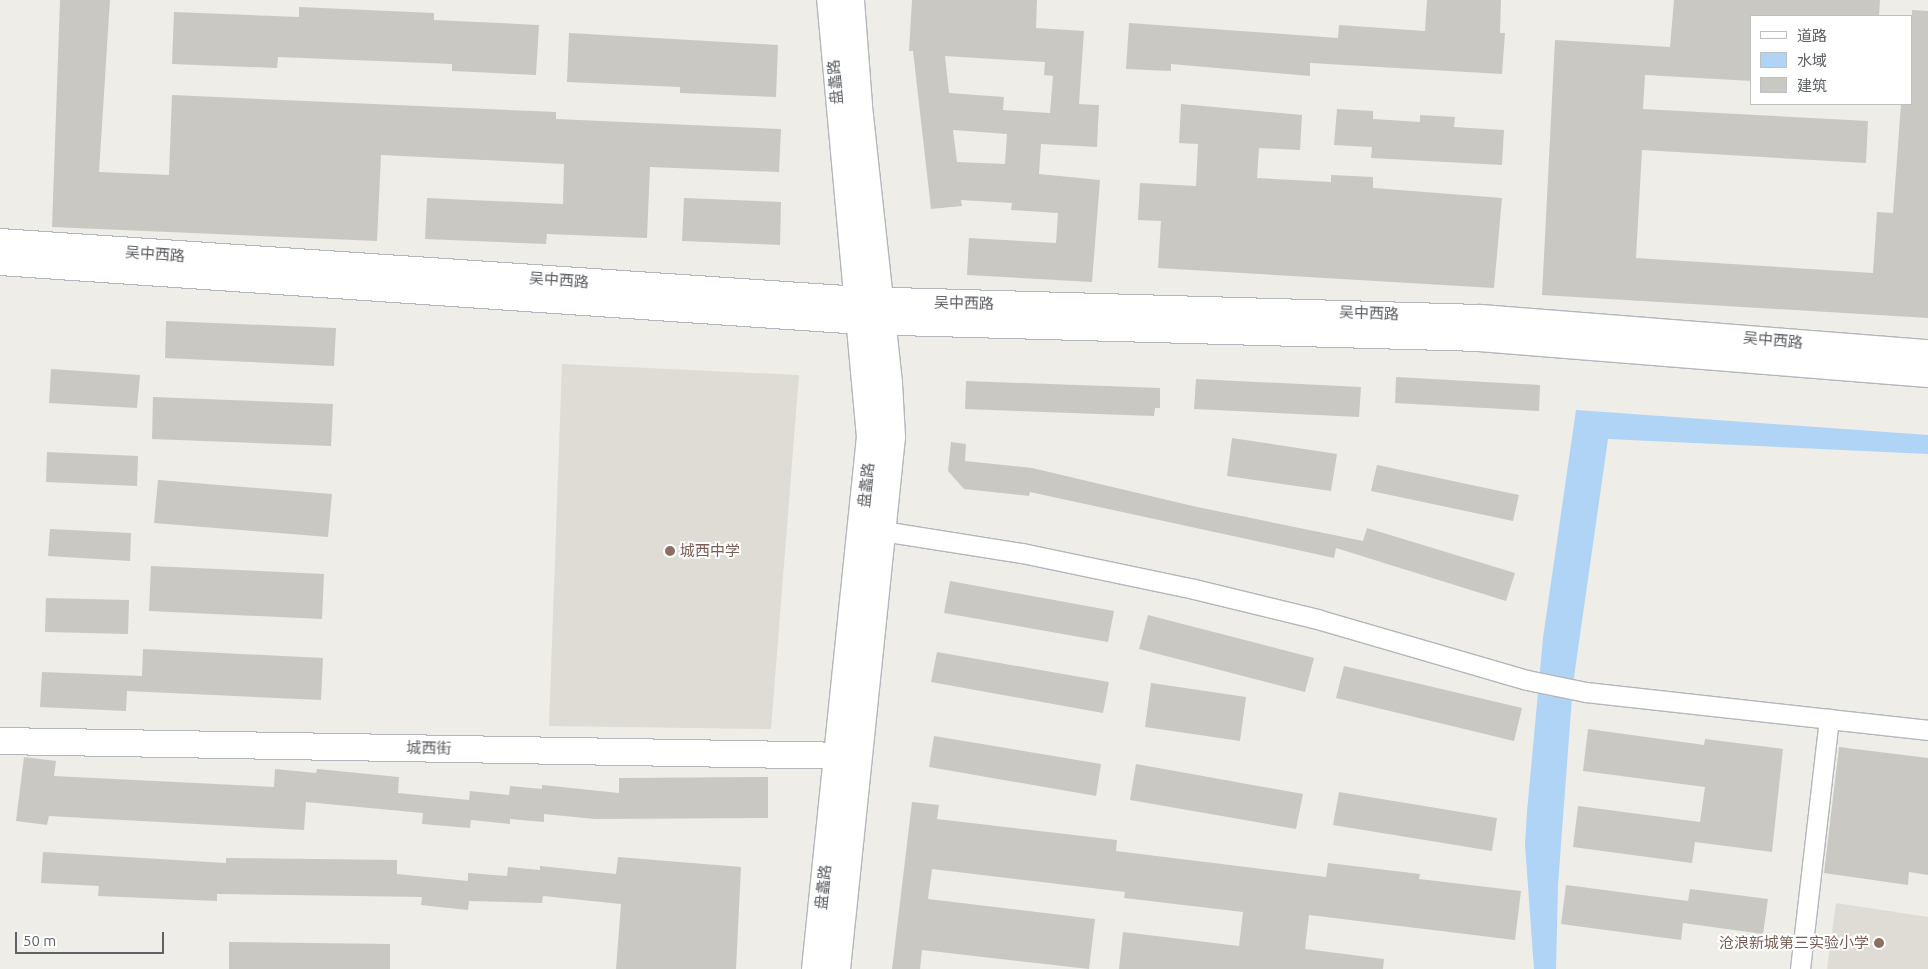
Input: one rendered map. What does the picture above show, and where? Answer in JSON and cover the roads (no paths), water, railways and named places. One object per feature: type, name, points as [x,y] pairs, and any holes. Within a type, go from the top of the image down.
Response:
[{"type":"main road","name":"盘蠡路","points":[[830,0],[838,107],[871,311]]},
{"type":"main road","name":"盘蠡路","points":[[815,969],[847,756],[872,530],[870,437],[871,311],[852,0]]},
{"type":"main road","name":"吴中西路","points":[[0,242],[871,311],[1481,318],[1928,353]]},
{"type":"main road","name":"吴中西路","points":[[0,262],[871,311],[1480,338],[1928,374]]},
{"type":"main road","name":"城西街","points":[[0,741],[847,756]]},
{"type":"main road","name":"盘蠡路","points":[[837,969],[847,756]]},
{"type":"street","points":[[872,530],[1022,553],[1194,589],[1318,619],[1527,680],[1586,692],[1928,730]]},
{"type":"street","points":[[1800,969],[1829,720]]},
{"type":"water","points":[[1576,410],[1928,435],[1928,454],[1608,439],[1573,684],[1558,885],[1556,969],[1534,969],[1525,844],[1527,812],[1543,638]]},
{"type":"place","name":"城西中学","points":[[670,551]]},
{"type":"place","name":"沧浪新城第三实验小学","points":[[1879,943]]}]
